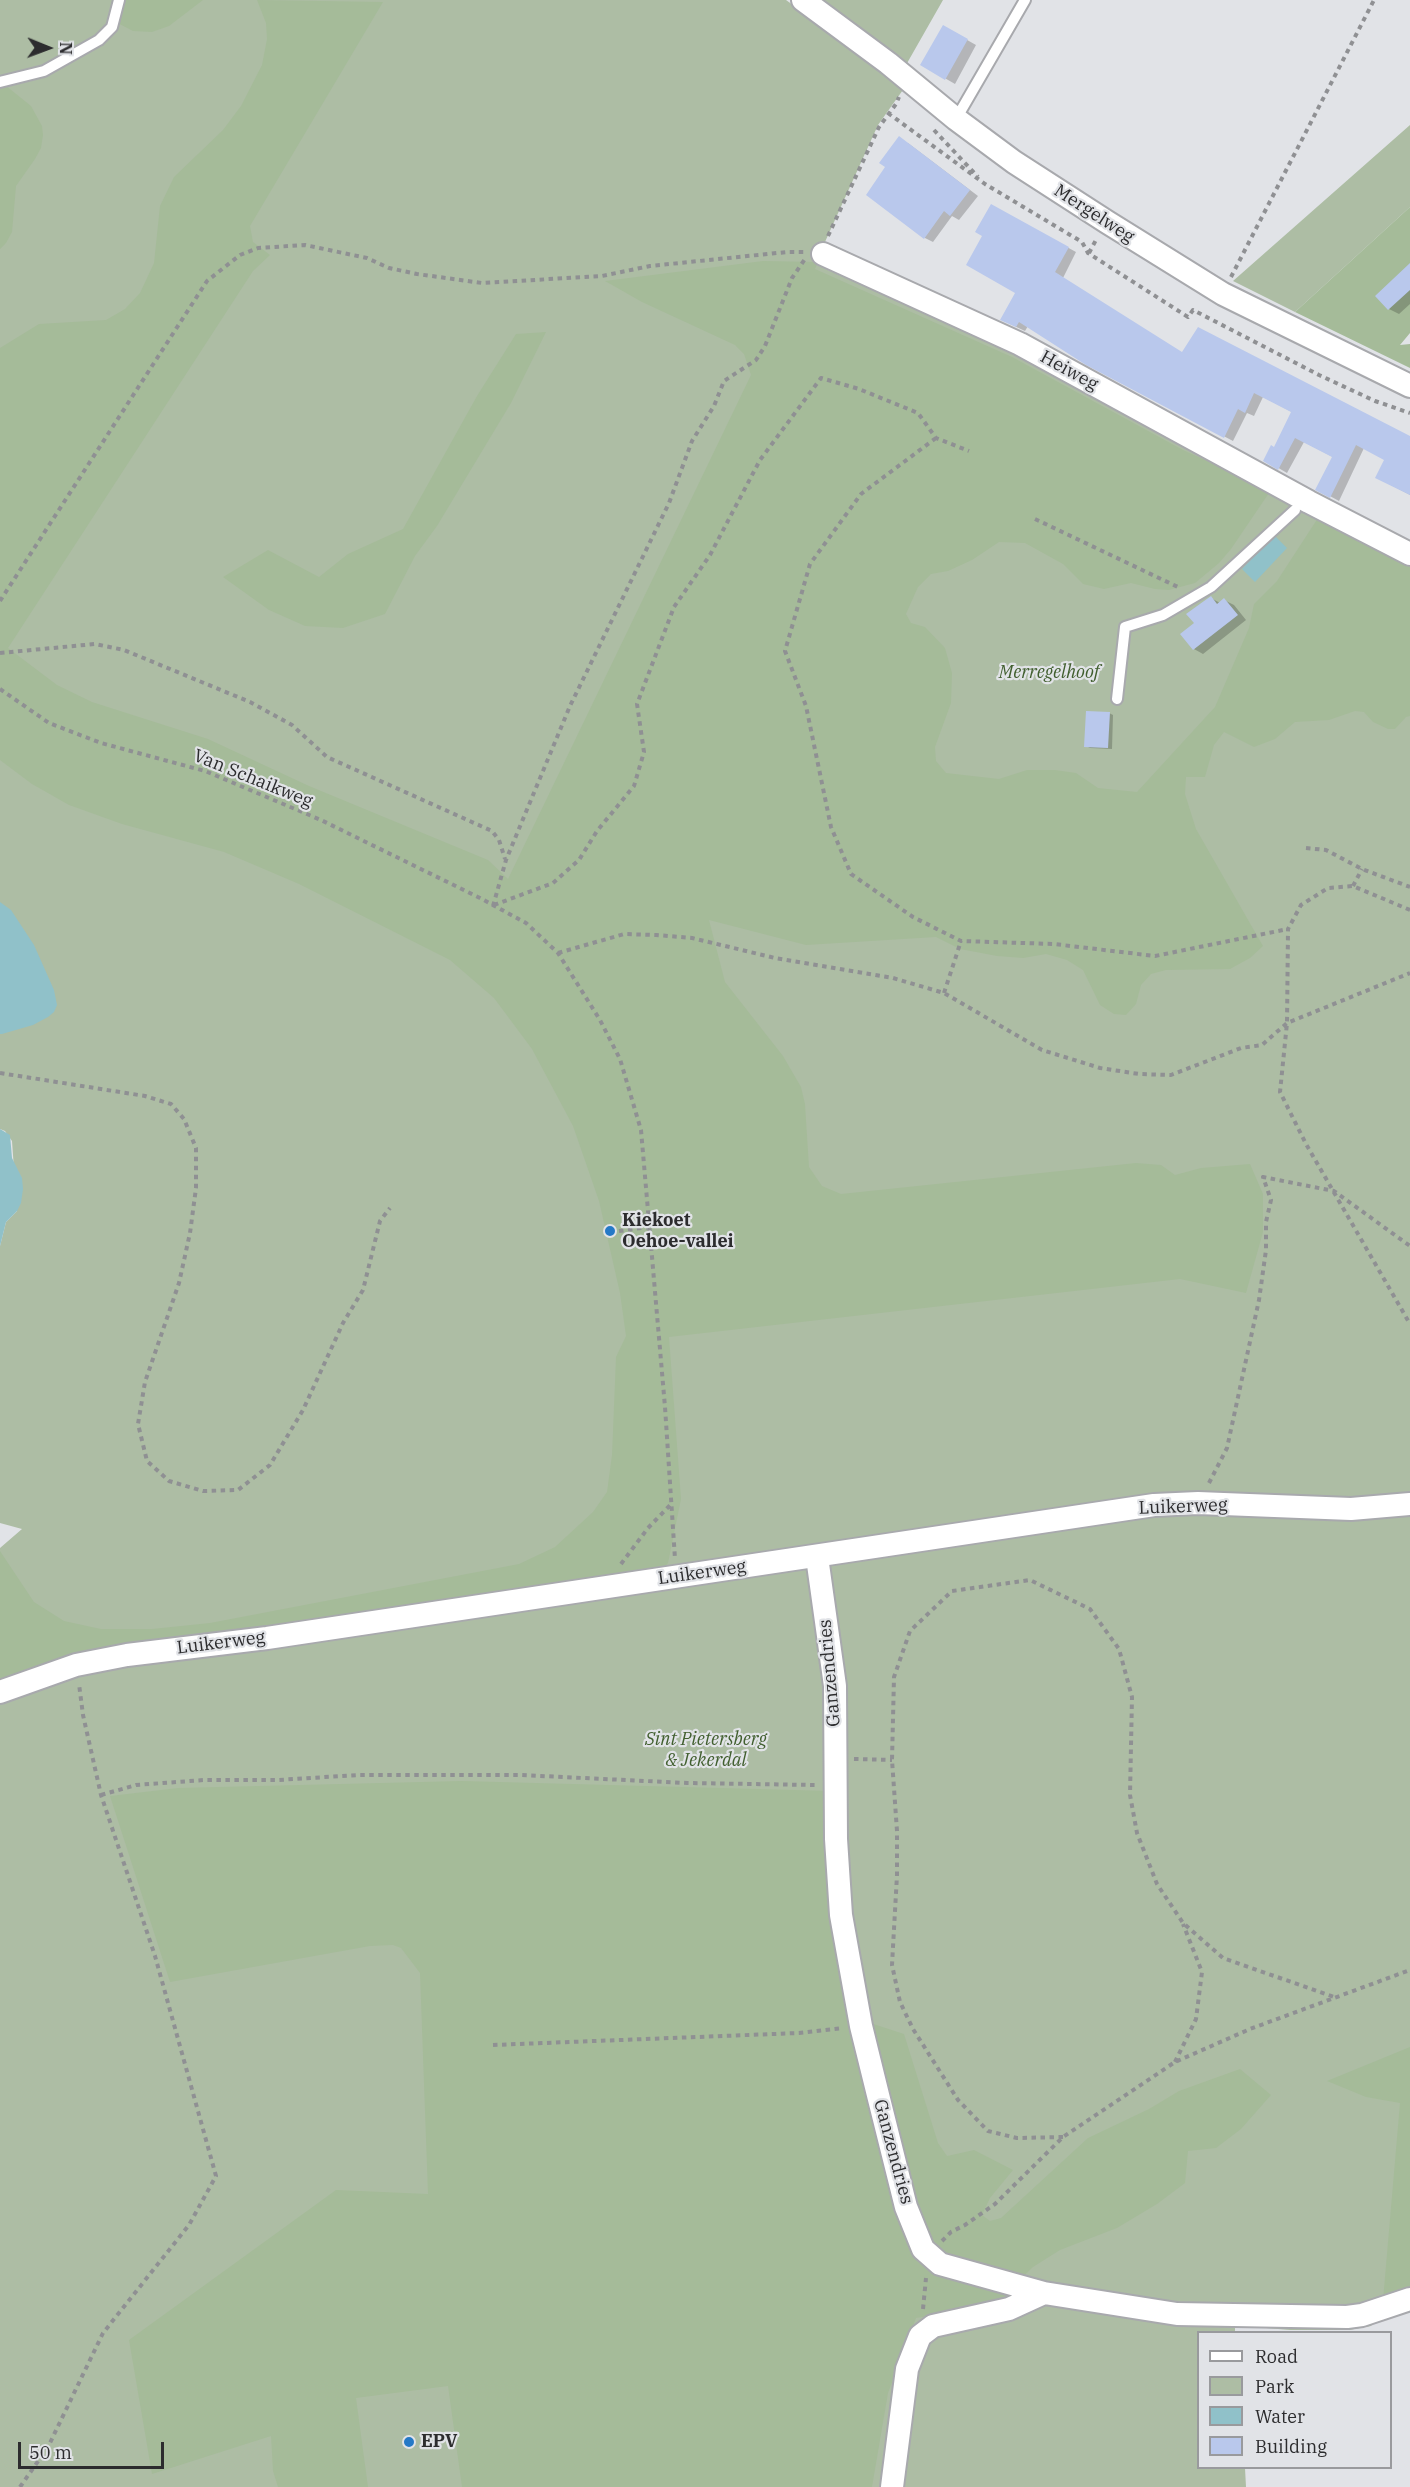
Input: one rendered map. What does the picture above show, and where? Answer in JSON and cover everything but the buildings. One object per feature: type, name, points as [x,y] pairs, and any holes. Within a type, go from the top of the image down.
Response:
[{"type":"street","name":"Mergelweg","points":[[803,0],[1023,168],[1223,294],[1410,386]]},
{"type":"street","name":"Heiweg","points":[[817,252],[1020,344],[1302,506],[1410,554]]},
{"type":"street","name":"Luikerweg","points":[[0,1692],[76,1665],[127,1655],[267,1638],[1142,1507],[1198,1503],[1351,1509],[1410,1504]]},
{"type":"street","name":"Ganzendries","points":[[817,1557],[834,1675],[835,1786],[841,1915],[861,2026],[906,2207],[923,2249],[928,2254]]},
{"type":"street","points":[[928,2254],[940,2265],[1044,2294],[1177,2314],[1354,2316],[1410,2299]]},
{"type":"street","points":[[892,2487],[907,2369],[920,2337],[933,2326],[1009,2309],[1044,2294]]},
{"type":"lane","points":[[0,82],[44,71],[99,40],[112,27],[119,0]]},
{"type":"lane","points":[[956,119],[1025,0]]},
{"type":"lane","points":[[1117,699],[1125,627],[1163,615],[1197,596],[1302,506]]},
{"type":"path","points":[[1223,294],[1374,0]]},
{"type":"path","points":[[493,906],[506,860],[570,706],[669,503],[692,441],[714,406],[724,381],[756,360],[765,346],[792,278],[817,252],[879,127],[898,102],[898,91]]},
{"type":"path","points":[[932,99],[934,131],[984,184]]},
{"type":"path","points":[[888,113],[984,184],[1082,242],[1088,253],[1188,317],[1193,309],[1328,379],[1375,401],[1410,413]]},
{"type":"path","points":[[0,601],[207,281],[240,255],[258,248],[305,245],[367,258],[389,268],[482,283],[602,276],[650,266],[787,252],[817,252]]},
{"type":"path","points":[[493,906],[553,883],[579,860],[597,831],[634,786],[644,752],[637,704],[674,607],[710,555],[760,460],[821,378],[859,389],[918,413],[936,438],[969,451]]},
{"type":"path","points":[[936,438],[861,494],[810,564],[785,651],[806,706],[831,827],[851,874],[913,917],[961,941],[1054,944],[1155,956],[1288,929]]},
{"type":"path","points":[[1035,519],[1197,596]]},
{"type":"path","points":[[0,652],[95,644],[124,650],[250,702],[292,725],[327,757],[492,831],[499,840],[506,860]]},
{"type":"path","name":"Van Schaikweg","points":[[0,689],[49,723],[101,743],[205,771],[321,820],[526,923],[558,953],[600,1020],[620,1059],[641,1130],[677,1577]]},
{"type":"path","points":[[1306,848],[1326,850],[1362,869],[1410,887]]},
{"type":"path","points":[[1353,886],[1362,869]]},
{"type":"path","points":[[1410,910],[1353,886],[1328,888],[1301,905],[1288,929],[1287,1023],[1280,1092],[1306,1144],[1410,1324]]},
{"type":"path","points":[[558,953],[624,934],[656,935],[692,938],[775,958],[893,978],[944,993],[1042,1050],[1100,1068],[1139,1074],[1170,1075],[1241,1048],[1262,1045],[1287,1023],[1410,973]]},
{"type":"path","points":[[944,993],[961,941]]},
{"type":"path","points":[[0,1073],[145,1096],[171,1104],[184,1119],[196,1148],[196,1188],[190,1233],[178,1283],[145,1382],[138,1424],[147,1461],[169,1481],[203,1491],[238,1490],[270,1466],[303,1410],[343,1323],[363,1290],[380,1221],[390,1208]]},
{"type":"path","points":[[1198,1503],[1227,1448],[1259,1300],[1266,1250],[1266,1222],[1271,1200],[1263,1177],[1334,1191],[1410,1246]]},
{"type":"path","points":[[619,1231],[649,1227]]},
{"type":"path","points":[[604,1586],[648,1528],[672,1503]]},
{"type":"path","points":[[1063,2137],[1017,2138],[988,2131],[958,2100],[913,2029],[900,2002],[892,1965],[897,1831],[892,1760],[894,1677],[910,1631],[951,1591],[1030,1580],[1090,1609],[1119,1649],[1132,1697],[1130,1795],[1137,1833],[1157,1884],[1183,1923],[1202,1972],[1196,2019],[1175,2062]]},
{"type":"path","points":[[20,2487],[48,2447],[103,2333],[189,2225],[216,2176],[155,1956],[101,1795],[83,1715],[76,1665]]},
{"type":"path","points":[[836,1758],[892,1760]]},
{"type":"path","points":[[101,1795],[136,1785],[204,1780],[278,1780],[358,1775],[614,1777],[687,1783],[835,1786]]},
{"type":"path","points":[[1183,1923],[1223,1958],[1334,1997]]},
{"type":"path","points":[[920,2337],[928,2254],[932,2248],[938,2246],[951,2232],[995,2204],[1063,2137],[1175,2062],[1250,2029],[1410,1970]]},
{"type":"path","points":[[493,2045],[799,2033],[861,2026]]},
{"type":"green space","name":"Sint Pietersberg & Jekerdal","points":[[0,0],[786,0],[905,87],[878,125],[815,264],[1012,353],[1183,446],[1410,560],[1410,2292],[1382,2312],[1371,2326],[1349,2330],[1290,2330],[1242,2326],[1235,2327],[1235,2331],[1197,2331],[1197,2469],[1245,2469],[1246,2487],[0,2487],[0,1548],[22,1529],[0,1523],[0,1246],[6,1222],[17,1211],[12,1141],[5,1131],[0,1129]]},
{"type":"green space","points":[[115,0],[203,0],[169,26],[152,32],[133,31],[110,19]]},
{"type":"green space","points":[[257,0],[383,2],[250,226],[253,242],[270,255],[253,271],[8,648],[57,685],[92,702],[208,739],[309,786],[488,860],[508,879],[751,375],[744,354],[735,345],[642,302],[605,281],[763,261],[818,262],[815,269],[1012,357],[1183,450],[1271,490],[1219,563],[1195,583],[1169,590],[1131,583],[1104,589],[1083,584],[1063,564],[1025,543],[999,542],[972,560],[948,571],[931,574],[918,587],[906,614],[911,623],[925,627],[945,648],[952,673],[951,703],[935,747],[936,761],[946,773],[999,779],[1027,770],[1055,770],[1076,773],[1098,788],[1137,792],[1215,707],[1249,628],[1254,604],[1277,581],[1318,518],[1410,564],[1410,716],[1406,717],[1395,729],[1388,729],[1373,722],[1364,712],[1355,711],[1329,720],[1295,722],[1275,739],[1254,747],[1224,732],[1214,745],[1205,777],[1186,777],[1185,794],[1196,829],[1263,946],[1250,958],[1230,969],[1166,970],[1151,974],[1141,985],[1136,1004],[1126,1015],[1114,1014],[1100,1005],[1083,970],[1067,960],[1046,954],[1023,958],[997,956],[960,949],[936,937],[806,945],[709,920],[725,982],[783,1056],[801,1087],[805,1104],[809,1167],[822,1186],[841,1194],[1136,1163],[1161,1165],[1175,1175],[1201,1168],[1250,1164],[1263,1194],[1263,1232],[1246,1293],[1180,1279],[669,1337],[681,1499],[668,1563],[660,1573],[0,1688],[0,1551],[34,1602],[64,1621],[101,1629],[152,1629],[210,1623],[519,1564],[555,1547],[593,1512],[607,1492],[612,1455],[616,1357],[626,1336],[620,1293],[599,1201],[573,1126],[532,1049],[494,998],[450,960],[299,884],[224,852],[122,824],[69,805],[32,784],[0,760],[0,348],[39,324],[106,320],[125,309],[140,293],[154,263],[160,206],[174,177],[223,130],[241,106],[262,65],[267,39],[266,23]]},
{"type":"green space","points":[[823,0],[943,0],[906,65]]},
{"type":"green space","points":[[0,81],[31,106],[42,126],[43,135],[41,148],[16,186],[12,232],[0,249]]},
{"type":"green space","points":[[1410,125],[1410,207],[1295,312],[1233,281]]},
{"type":"green space","points":[[1410,207],[1410,333],[1400,345],[1410,344],[1410,368],[1295,312]]},
{"type":"green space","points":[[546,332],[511,403],[437,526],[415,556],[385,614],[343,628],[305,626],[269,610],[223,577],[268,550],[319,577],[348,554],[403,529],[477,396],[516,334]]},
{"type":"green space","points":[[462,1781],[831,1791],[861,2020],[904,2034],[938,2143],[947,2156],[974,2150],[1013,2170],[990,2198],[982,2215],[990,2221],[1001,2218],[1088,2138],[1149,2109],[1179,2091],[1240,2069],[1271,2095],[1241,2129],[1216,2148],[1188,2151],[1185,2183],[1157,2204],[1117,2228],[1060,2250],[1033,2267],[1009,2290],[1018,2302],[916,2318],[888,2393],[872,2487],[462,2487],[448,2386],[356,2398],[368,2487],[278,2487],[273,2471],[271,2436],[152,2474],[129,2340],[336,2190],[428,2194],[420,1973],[401,1948],[393,1945],[370,1946],[170,1982],[110,1796],[178,1788]]},
{"type":"green space","points":[[1410,2047],[1410,2296],[1382,2312],[1400,2103],[1366,2097],[1327,2081]]},
{"type":"water","points":[[1274,535],[1287,548],[1255,582],[1242,569]]},
{"type":"water","points":[[0,902],[11,910],[34,945],[54,990],[57,1005],[48,1017],[33,1025],[2,1034],[0,1034]]},
{"type":"water","points":[[0,1129],[10,1135],[12,1158],[22,1178],[23,1189],[17,1211],[6,1222],[0,1246]]},
{"type":"place","name":"Kiekoet Oehoe-vallei","points":[[610,1231]]},
{"type":"place","name":"EPV","points":[[409,2442]]},
{"type":"park label","name":"Merregelhoof","points":[[1049,673]]}]
